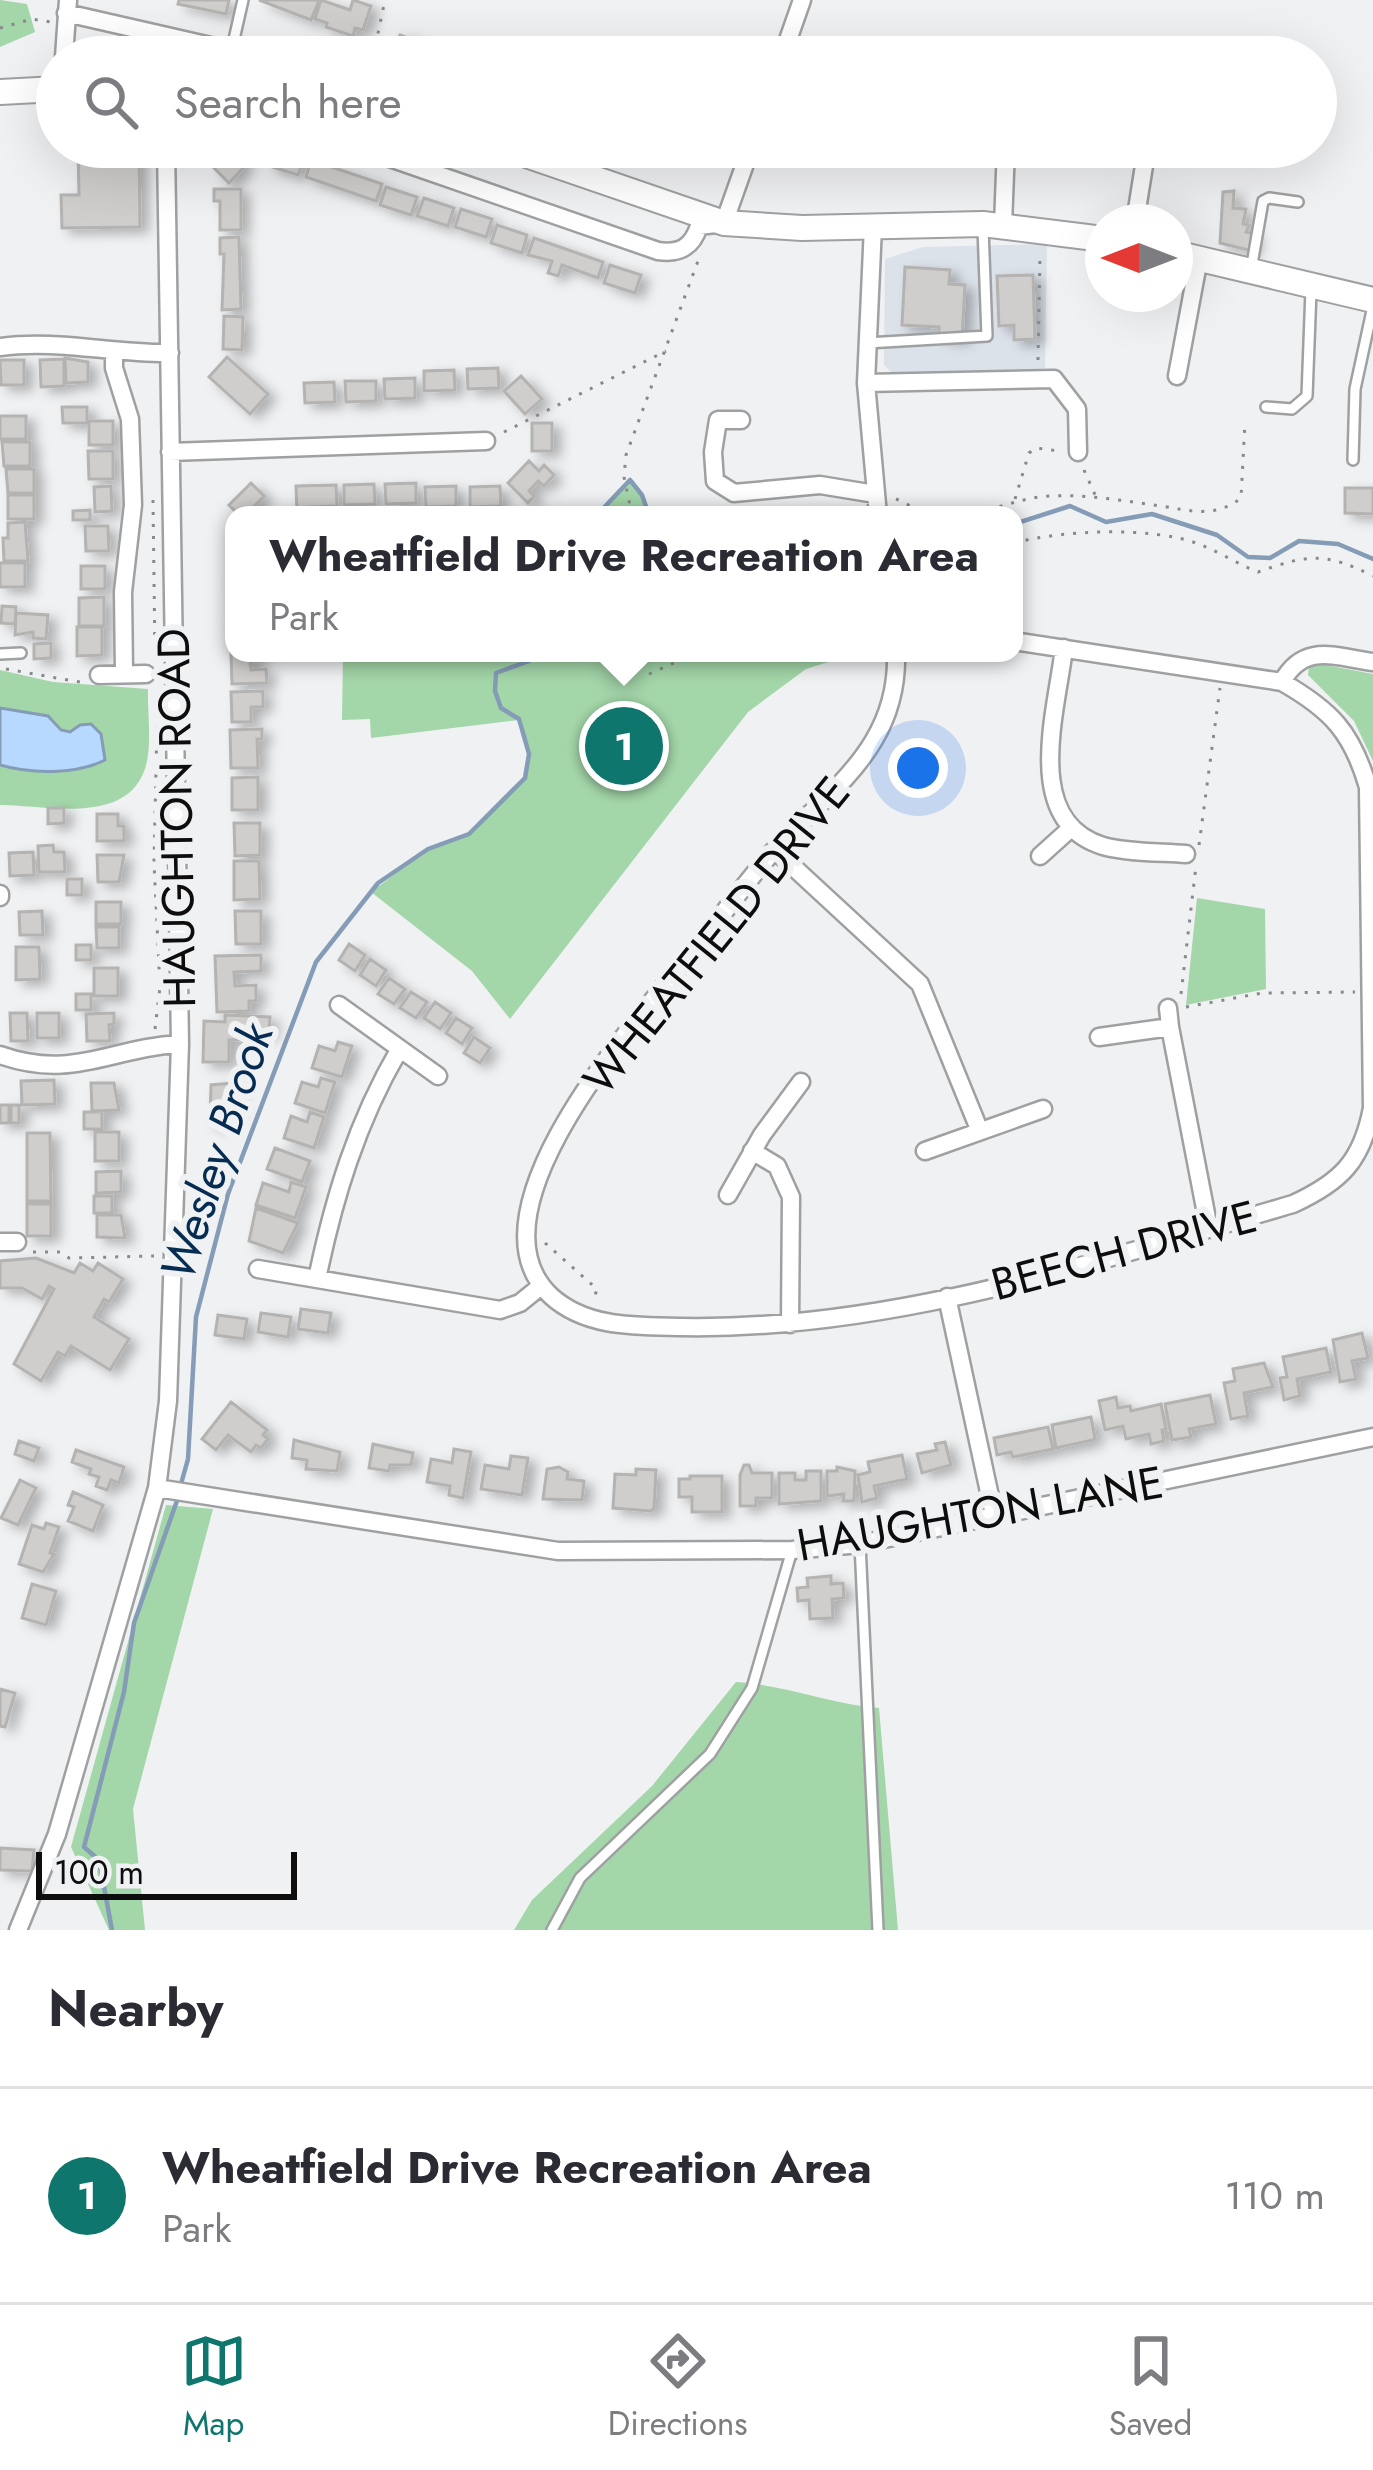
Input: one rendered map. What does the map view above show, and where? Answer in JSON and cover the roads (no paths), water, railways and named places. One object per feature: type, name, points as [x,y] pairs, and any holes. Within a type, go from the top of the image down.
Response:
[{"type":"main road","points":[[0,92],[36,89]]},
{"type":"main road","points":[[563,168],[724,223],[802,228],[993,224],[1085,236]]},
{"type":"main road","points":[[1193,257],[1373,303]]},
{"type":"street","points":[[789,36],[802,0]]},
{"type":"street","points":[[66,13],[166,36]]},
{"type":"street","name":"HAUGHTON ROAD","points":[[18,1930],[57,1834],[157,1488],[169,1380],[180,1044],[166,168]]},
{"type":"street","points":[[419,168],[658,251],[681,250],[698,226],[724,223],[744,168]]},
{"type":"street","points":[[993,224],[1002,168]]},
{"type":"street","points":[[1138,204],[1144,168]]},
{"type":"street","points":[[741,421],[718,420],[712,452],[715,481],[734,493],[820,485],[876,504],[866,383],[873,226]]},
{"type":"street","points":[[1177,376],[1182,312]]},
{"type":"street","points":[[0,347],[78,346],[170,353]]},
{"type":"street","points":[[115,352],[114,368],[130,419],[133,506],[123,592],[124,673]]},
{"type":"street","points":[[866,383],[1054,379],[1077,409],[1078,452]]},
{"type":"street","points":[[170,452],[486,441]]},
{"type":"street","name":"BEECH DRIVE","points":[[541,1286],[572,1312],[648,1326],[790,1324],[856,1317],[1079,1266],[1293,1204],[1323,1190],[1357,1156],[1367,1137],[1372,1108],[1370,811],[1360,760],[1342,728],[1319,704],[1282,682],[1023,642]]},
{"type":"street","points":[[1064,648],[1051,783],[1070,829],[1114,848],[1186,854]]},
{"type":"street","points":[[1282,682],[1301,658],[1315,654],[1373,662]]},
{"type":"street","name":"WHEATFIELD DRIVE","points":[[541,1286],[526,1253],[526,1226],[551,1152],[596,1074],[775,850],[873,743],[892,700],[895,662]]},
{"type":"street","points":[[99,675],[151,674]]},
{"type":"street","points":[[1040,856],[1070,829]]},
{"type":"street","points":[[775,850],[920,984],[980,1129]]},
{"type":"street","points":[[339,1005],[438,1076]]},
{"type":"street","points":[[1099,1037],[1172,1015],[1209,1229]]},
{"type":"street","points":[[0,1055],[27,1063],[82,1065],[136,1047],[180,1044]]},
{"type":"street","points":[[317,1279],[350,1150],[399,1050]]},
{"type":"street","points":[[728,1196],[752,1151],[801,1082]]},
{"type":"street","points":[[925,1151],[1042,1109]]},
{"type":"street","points":[[752,1151],[776,1166],[790,1197],[790,1324]]},
{"type":"street","points":[[258,1269],[500,1310],[520,1303],[541,1286]]},
{"type":"street","points":[[947,1298],[994,1515]]},
{"type":"street","name":"HAUGHTON LANE","points":[[157,1488],[558,1550],[792,1550],[860,1544],[1373,1437]]},
{"type":"lane","points":[[228,36],[243,0]]},
{"type":"lane","points":[[1251,270],[1262,201],[1298,202]]},
{"type":"lane","points":[[867,344],[987,336],[993,224]]},
{"type":"lane","points":[[1266,406],[1292,409],[1307,396],[1310,285]]},
{"type":"lane","points":[[1353,460],[1355,389],[1373,303]]},
{"type":"lane","points":[[0,654],[21,653]]},
{"type":"lane","points":[[860,1544],[878,1930]]},
{"type":"lane","points":[[552,1930],[580,1878],[710,1754],[752,1688],[792,1550]]},
{"type":"water","points":[[0,708],[48,716],[61,730],[70,732],[91,724],[101,734],[105,760],[53,771],[0,765]]},
{"type":"waterway","name":"Wesley Brook","points":[[605,506],[630,480],[646,506]]},
{"type":"waterway","name":"Wesley Brook","points":[[1023,521],[1070,506],[1106,522],[1152,514],[1217,535],[1248,557],[1270,558],[1299,541],[1338,544],[1373,559]]},
{"type":"waterway","name":"Wesley Brook","points":[[181,1484],[188,1459],[196,1317],[228,1194],[316,962],[378,883],[428,849],[469,834],[525,778],[529,754],[519,719],[501,708],[495,691],[496,673],[526,662]]},
{"type":"waterway","name":"Wesley Brook","points":[[112,1930],[99,1860],[84,1847],[124,1692],[134,1623],[179,1495]]},
{"type":"place","name":"Wheatfield Drive Recreation Area","points":[[624,746]]}]
